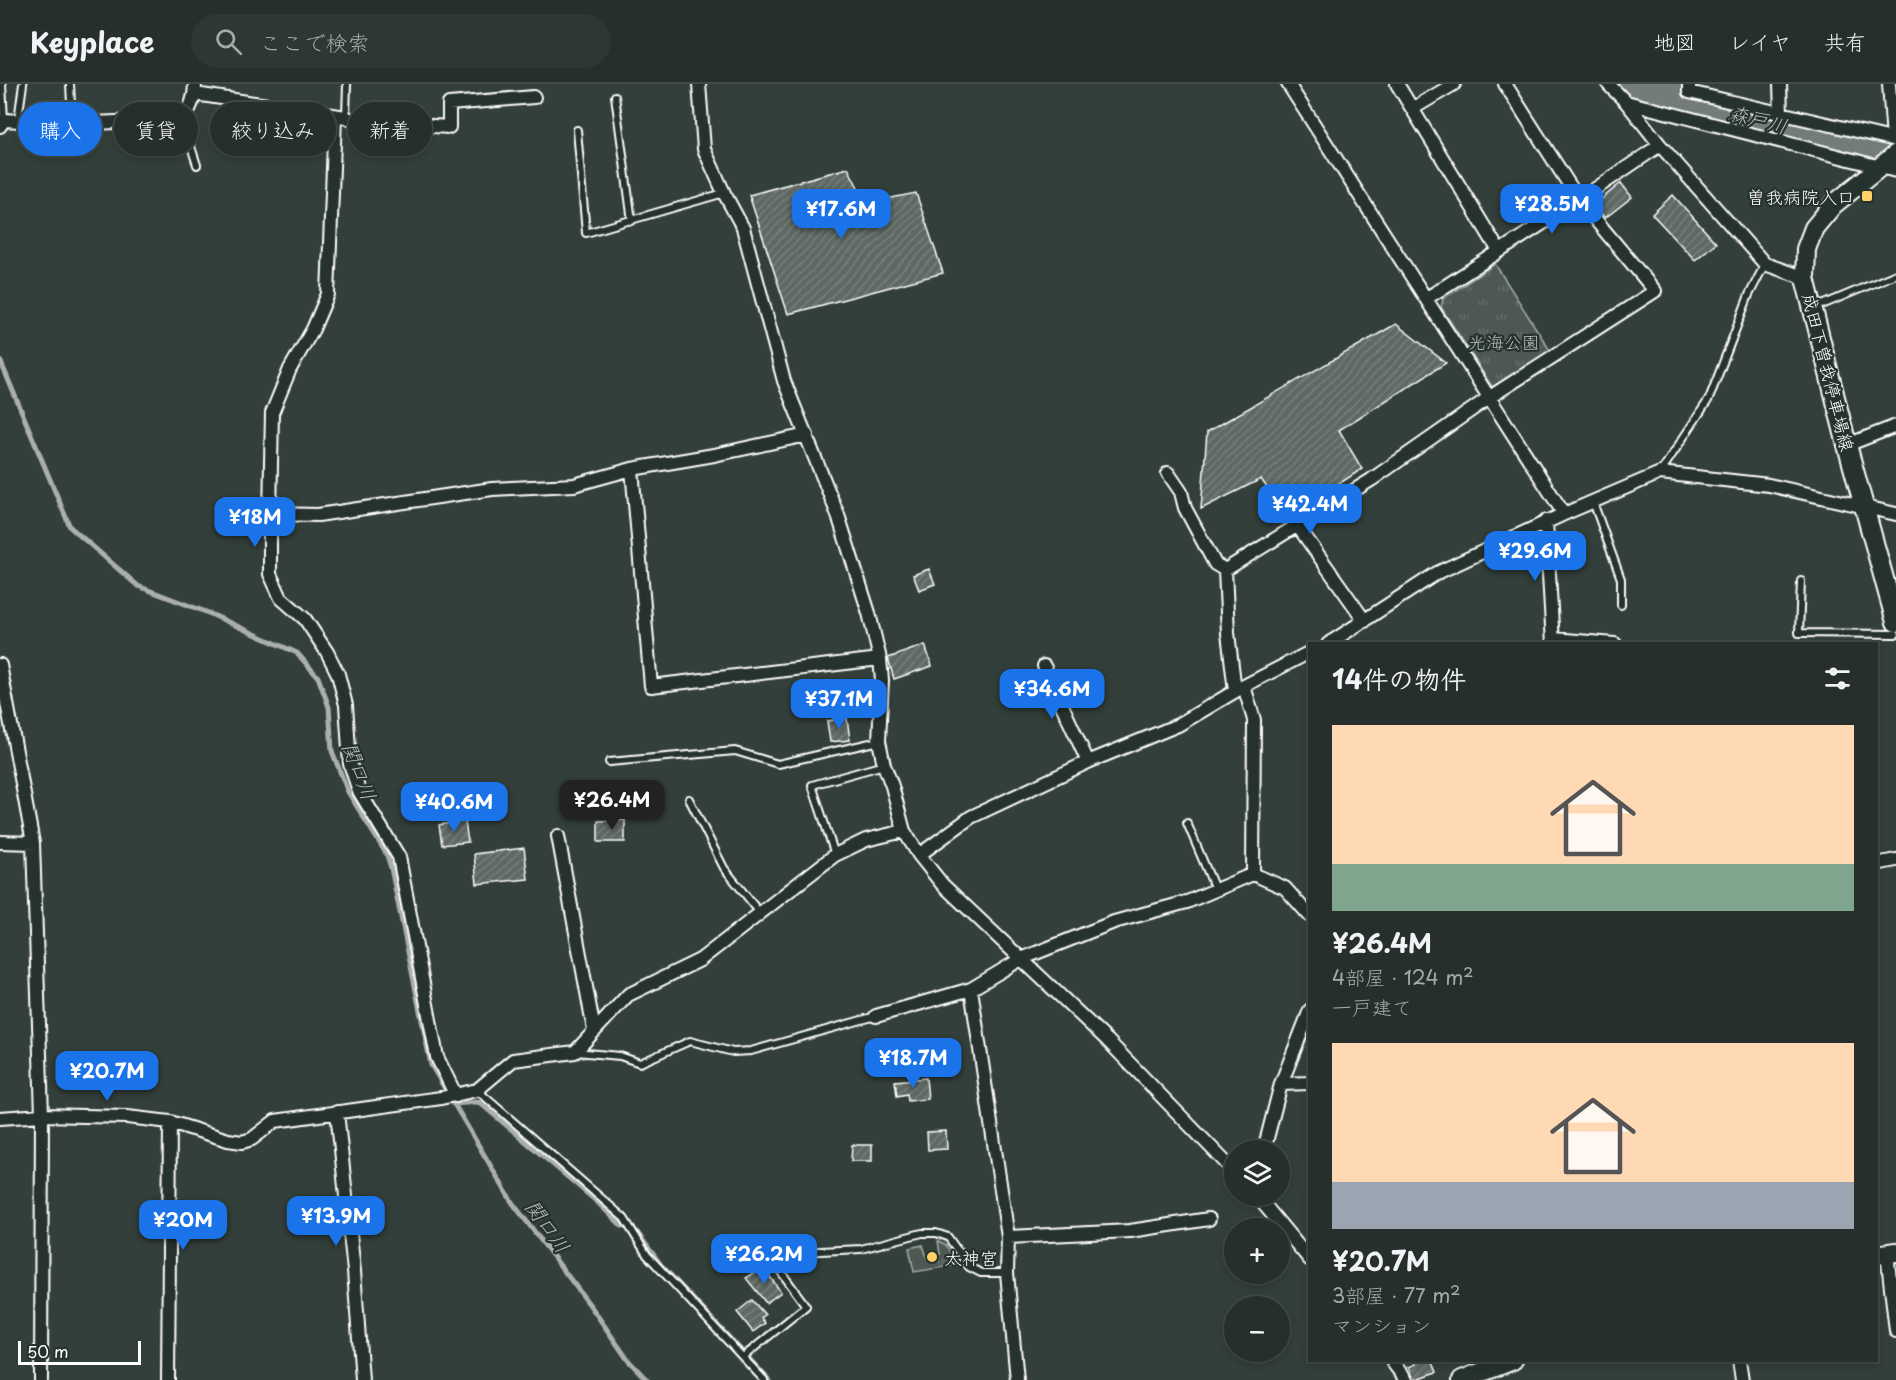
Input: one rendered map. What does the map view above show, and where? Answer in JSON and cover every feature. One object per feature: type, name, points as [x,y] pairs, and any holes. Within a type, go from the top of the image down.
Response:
[{"type":"main road","name":"成田下曽我停車場線","points":[[1895,144],[1888,169],[1833,205],[1814,228],[1806,249],[1805,278],[1847,444],[1896,622]]},
{"type":"main road","points":[[1462,1380],[1508,1362]]},
{"type":"street","points":[[699,84],[704,149],[743,228],[784,381],[838,515],[869,613],[880,659],[882,680],[879,741],[904,831],[942,884],[1107,1040],[1224,1161]]},
{"type":"street","points":[[1288,84],[1564,514]]},
{"type":"street","points":[[1397,84],[1499,251]]},
{"type":"street","points":[[1413,109],[1454,84]]},
{"type":"street","points":[[1225,570],[1371,480],[1490,397],[1655,291],[1579,200],[1505,84]]},
{"type":"street","points":[[1689,84],[1689,92],[1895,144],[1889,84]]},
{"type":"street","points":[[1780,84],[1780,114]]},
{"type":"street","points":[[1611,88],[1626,102],[1660,145],[1765,264],[1805,278]]},
{"type":"street","points":[[195,89],[354,121],[448,128],[448,104],[534,97]]},
{"type":"street","points":[[1626,102],[1888,169]]},
{"type":"street","points":[[340,117],[328,294],[313,329],[290,369],[272,413],[270,574],[281,598],[305,619],[327,652],[338,674],[346,705],[350,764],[359,790],[399,858],[438,1057],[456,1095]]},
{"type":"street","points":[[2,123],[18,121]]},
{"type":"street","points":[[1427,298],[1660,145]]},
{"type":"street","points":[[1847,444],[1896,426]]},
{"type":"street","points":[[270,514],[318,515],[492,489],[574,484],[632,469],[714,455],[807,435]]},
{"type":"street","points":[[632,469],[651,686],[880,659]]},
{"type":"street","points":[[1168,473],[1181,492],[1185,508],[1215,564],[1225,570]]},
{"type":"street","points":[[1331,642],[1437,573],[1546,521],[1660,473],[1769,485],[1896,514]]},
{"type":"street","points":[[1546,521],[1553,641],[1574,642]]},
{"type":"street","points":[[1297,525],[1365,621]]},
{"type":"street","points":[[1225,570],[1228,633],[1240,688],[1254,720],[1253,874]]},
{"type":"street","points":[[919,855],[971,818],[1088,762],[1178,725],[1240,688],[1308,653]]},
{"type":"street","points":[[0,665],[33,843],[42,1115],[41,1380]]},
{"type":"street","points":[[1044,666],[1088,762]]},
{"type":"street","points":[[0,1118],[42,1115],[127,1117],[170,1122],[228,1140],[242,1142],[252,1139],[275,1121],[441,1098],[477,1090],[513,1060],[575,1052],[628,995],[700,960],[835,855],[866,840],[904,831]]},
{"type":"street","points":[[558,836],[594,1030]]},
{"type":"street","points":[[0,842],[33,843]]},
{"type":"street","points":[[1878,864],[1896,860]]},
{"type":"street","points":[[876,1016],[971,989],[1021,959],[1114,922],[1187,902],[1253,874],[1285,888],[1308,914]]},
{"type":"street","points":[[971,989],[1008,1237],[1007,1273],[1017,1380]]},
{"type":"street","points":[[1267,1140],[1281,1084],[1308,1015]]},
{"type":"street","points":[[1281,1084],[1308,1083]]},
{"type":"street","points":[[337,1112],[354,1271],[362,1380]]},
{"type":"street","points":[[168,1380],[170,1122]]},
{"type":"street","points":[[1265,1206],[1308,1258]]},
{"type":"street","points":[[1008,1237],[1130,1231],[1209,1220]]},
{"type":"street","points":[[1886,1253],[1896,1329]]},
{"type":"street","points":[[1392,1362],[1406,1380]]},
{"type":"street","points":[[1739,1362],[1742,1380]]},
{"type":"lane","points":[[2,84],[2,123]]},
{"type":"lane","points":[[20,102],[22,84]]},
{"type":"lane","points":[[70,84],[71,102]]},
{"type":"lane","points":[[340,117],[347,84]]},
{"type":"lane","points":[[615,96],[632,221]]},
{"type":"lane","points":[[577,130],[586,233],[724,193]]},
{"type":"lane","points":[[194,156],[197,165]]},
{"type":"lane","points":[[1660,473],[1709,399],[1749,294],[1765,264]]},
{"type":"lane","points":[[1812,309],[1896,274]]},
{"type":"lane","points":[[1592,502],[1621,579],[1621,605]]},
{"type":"lane","points":[[1800,580],[1799,633],[1896,634]]},
{"type":"lane","points":[[609,762],[735,751],[778,764],[879,741]]},
{"type":"lane","points":[[835,855],[812,785],[884,765]]},
{"type":"lane","points":[[690,798],[724,868],[760,913]]},
{"type":"lane","points":[[1187,824],[1215,889]]},
{"type":"lane","points":[[575,1052],[621,1056],[640,1063],[690,1041],[733,1052],[751,1051],[876,1016]]},
{"type":"lane","points":[[477,1090],[624,1218],[647,1255],[764,1380]]},
{"type":"lane","points":[[742,1357],[806,1306],[778,1269],[800,1252],[861,1249],[921,1233],[936,1233],[948,1237],[969,1268],[981,1273],[1007,1273]]},
{"type":"green space","name":"光海公園","points":[[1495,264],[1553,355],[1500,389],[1493,388],[1441,307],[1443,299]]},
{"type":"green space","points":[[938,1241],[946,1245],[957,1265],[914,1272],[909,1248],[923,1245],[927,1258],[940,1254]]},
{"type":"building","points":[[848,168],[866,203],[916,193],[943,273],[788,314],[749,195]]},
{"type":"building","points":[[1621,183],[1632,197],[1605,218],[1594,205]]},
{"type":"building","points":[[1673,195],[1716,243],[1695,260],[1652,214]]},
{"type":"building","points":[[1396,324],[1446,363],[1339,430],[1362,469],[1287,517],[1261,479],[1201,509],[1207,432]]},
{"type":"building","points":[[929,569],[935,584],[919,590],[913,575]]},
{"type":"building","points":[[925,645],[932,666],[894,679],[888,658]]},
{"type":"building","points":[[847,718],[850,740],[830,742],[827,721]]},
{"type":"building","points":[[625,820],[625,842],[598,842],[598,821]]},
{"type":"building","points":[[465,821],[468,842],[442,845],[439,825]]},
{"type":"building","points":[[524,848],[528,879],[477,884],[474,854]]},
{"type":"building","points":[[926,1078],[928,1099],[908,1101],[907,1094],[897,1096],[895,1081]]},
{"type":"building","points":[[946,1131],[947,1149],[928,1150],[927,1132]]},
{"type":"building","points":[[852,1145],[872,1145],[872,1161],[851,1161]]},
{"type":"building","points":[[763,1267],[781,1292],[766,1303],[746,1278]]},
{"type":"building","points":[[752,1300],[765,1315],[761,1318],[765,1323],[753,1332],[737,1312]]},
{"type":"building","points":[[1415,1362],[1433,1362],[1437,1372],[1414,1380],[1409,1367],[1416,1364]]},
{"type":"waterway","name":"森戸川","points":[[1620,84],[1896,154]]},
{"type":"waterway","name":"関口川","points":[[0,360],[70,527],[138,586],[206,612],[297,653],[318,677],[329,707],[332,751],[348,792],[387,855],[391,868],[431,1065],[512,1202],[628,1360],[647,1380]]},
{"type":"waterway","points":[[453,1104],[479,1102],[595,1200],[622,1226]]},
{"type":"waterway","points":[[636,1231],[661,1265],[769,1380]]},
{"type":"place","name":"曽我病院入口","points":[[1867,196]]},
{"type":"place","name":"太神宮","points":[[932,1257]]}]
